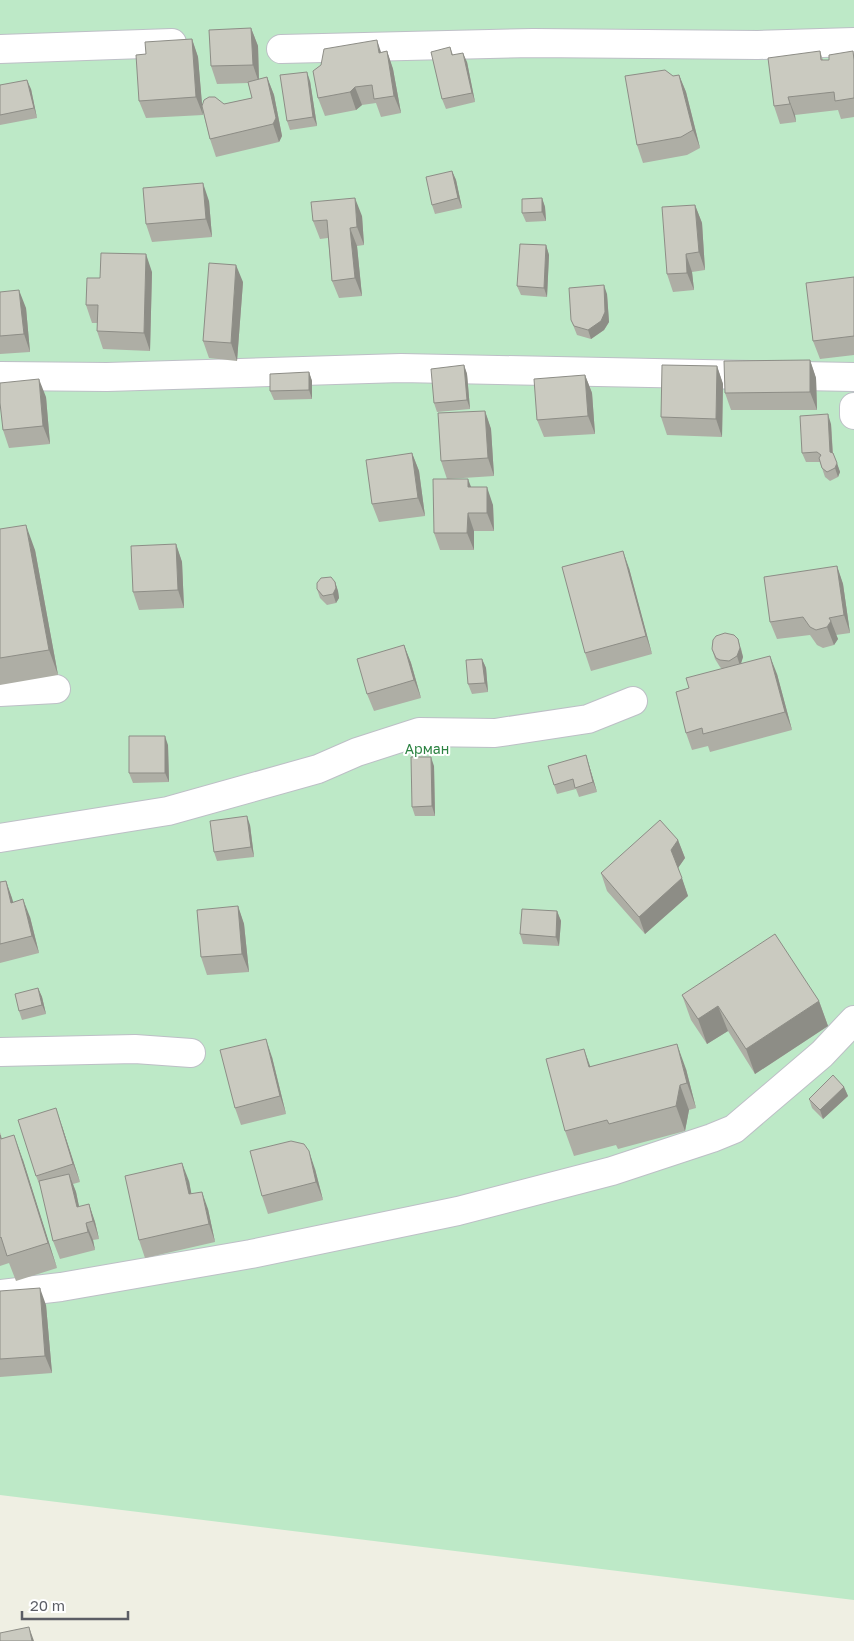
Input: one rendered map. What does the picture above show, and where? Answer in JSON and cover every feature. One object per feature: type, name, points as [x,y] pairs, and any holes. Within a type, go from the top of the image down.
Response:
[{"type":"street","points":[[281,49],[533,42],[758,45],[854,42]]},
{"type":"street","points":[[0,49],[172,43]]},
{"type":"street","points":[[0,376],[107,377],[401,368],[854,377]]},
{"type":"street","points":[[854,406],[854,415]]},
{"type":"street","points":[[0,692],[56,689]]},
{"type":"street","points":[[0,838],[168,811],[318,769],[358,752],[419,732],[495,733],[588,719],[633,701]]},
{"type":"street","points":[[0,1294],[61,1287],[251,1254],[458,1211],[621,1168],[734,1129],[822,1054],[854,1020]]},
{"type":"street","points":[[0,1052],[135,1049],[191,1053]]},
{"type":"green space","name":"Арман","points":[[0,0],[854,0],[854,1600],[0,1495]]},
{"type":"building","points":[[251,28],[253,65],[211,66],[209,30]]},
{"type":"building","points":[[192,39],[196,97],[139,101],[136,55],[146,54],[145,42]]},
{"type":"building","points":[[377,40],[379,53],[387,51],[394,96],[374,99],[372,85],[355,87],[350,92],[318,98],[313,71],[321,65],[324,49]]},
{"type":"building","points":[[450,47],[452,55],[463,53],[472,93],[442,99],[431,52]]},
{"type":"building","points":[[820,51],[821,60],[829,60],[829,55],[853,51],[854,98],[835,101],[834,92],[788,97],[790,104],[774,106],[768,58]]},
{"type":"building","points":[[665,70],[673,76],[679,75],[693,130],[681,137],[637,145],[625,76]]},
{"type":"building","points":[[307,72],[313,117],[287,121],[280,75]]},
{"type":"building","points":[[267,77],[276,118],[273,124],[210,139],[202,106],[204,100],[209,97],[215,97],[224,104],[252,98],[248,82]]},
{"type":"building","points":[[27,80],[34,108],[0,115],[0,85]]},
{"type":"building","points":[[452,171],[458,198],[432,205],[426,177]]},
{"type":"building","points":[[203,183],[206,219],[146,224],[143,188]]},
{"type":"building","points":[[355,198],[357,227],[350,228],[355,278],[332,281],[327,220],[313,221],[311,202]]},
{"type":"building","points":[[542,198],[542,212],[522,213],[522,199]]},
{"type":"building","points":[[695,205],[699,252],[686,254],[687,273],[667,274],[662,207]]},
{"type":"building","points":[[520,244],[546,245],[544,288],[517,286]]},
{"type":"building","points":[[101,253],[146,254],[144,333],[97,331],[98,305],[86,305],[87,278],[100,278]]},
{"type":"building","points":[[209,263],[236,265],[231,343],[203,341]]},
{"type":"building","points":[[854,277],[854,336],[813,341],[806,283]]},
{"type":"building","points":[[604,285],[605,312],[601,321],[588,330],[574,326],[571,320],[569,288]]},
{"type":"building","points":[[19,290],[24,334],[0,336],[0,292]]},
{"type":"building","points":[[810,360],[810,392],[725,393],[724,361]]},
{"type":"building","points":[[464,365],[467,400],[434,403],[431,369]]},
{"type":"building","points":[[662,365],[717,366],[716,419],[661,417]]},
{"type":"building","points":[[309,372],[309,390],[270,391],[270,374]]},
{"type":"building","points":[[585,375],[588,416],[537,420],[534,379]]},
{"type":"building","points":[[39,379],[43,426],[3,430],[0,383]]},
{"type":"building","points":[[485,411],[488,458],[441,461],[438,413]]},
{"type":"building","points":[[828,414],[830,452],[833,453],[837,463],[835,468],[827,472],[822,468],[819,458],[821,455],[817,452],[802,453],[800,416]]},
{"type":"building","points":[[412,453],[418,498],[372,504],[366,460]]},
{"type":"building","points":[[433,479],[468,479],[468,487],[487,487],[487,513],[468,513],[467,533],[434,533]]},
{"type":"building","points":[[26,525],[49,650],[0,658],[0,529]]},
{"type":"building","points":[[176,544],[178,590],[133,592],[131,546]]},
{"type":"building","points":[[623,551],[646,636],[585,653],[562,567]]},
{"type":"building","points":[[837,566],[844,615],[829,618],[831,621],[827,627],[816,630],[810,627],[803,617],[770,622],[764,577]]},
{"type":"building","points":[[331,577],[335,582],[336,588],[333,594],[323,596],[317,589],[317,583],[321,578]]},
{"type":"building","points":[[725,633],[734,635],[738,639],[740,648],[737,656],[729,661],[716,658],[712,649],[713,640],[716,636]]},
{"type":"building","points":[[404,645],[414,680],[367,694],[357,659]]},
{"type":"building","points":[[770,656],[785,712],[703,734],[702,728],[686,733],[676,692],[689,688],[686,678]]},
{"type":"building","points":[[482,659],[485,683],[468,684],[466,660]]},
{"type":"building","points":[[129,736],[165,736],[165,773],[129,773]]},
{"type":"building","points":[[586,755],[593,782],[575,788],[573,779],[554,785],[548,766]]},
{"type":"building","points":[[411,757],[431,757],[432,806],[412,807]]},
{"type":"building","points":[[247,816],[251,847],[214,852],[210,821]]},
{"type":"building","points":[[660,820],[678,840],[671,850],[682,878],[639,917],[601,873]]},
{"type":"building","points":[[6,881],[11,903],[23,899],[32,936],[0,944],[0,882]]},
{"type":"building","points":[[238,906],[242,954],[201,957],[197,910]]},
{"type":"building","points":[[522,909],[557,911],[556,937],[520,934]]},
{"type":"building","points":[[775,934],[819,1001],[746,1049],[718,1006],[698,1019],[682,995]]},
{"type":"building","points":[[38,988],[42,1005],[19,1011],[15,994]]},
{"type":"building","points":[[266,1039],[280,1096],[235,1108],[220,1050]]},
{"type":"building","points":[[677,1044],[687,1083],[680,1085],[676,1106],[609,1124],[607,1120],[565,1131],[546,1059],[584,1049],[589,1067]]},
{"type":"building","points":[[833,1075],[844,1087],[820,1110],[809,1099]]},
{"type":"building","points":[[56,1108],[73,1164],[36,1176],[18,1120]]},
{"type":"building","points":[[0,1135],[1,1139],[14,1135],[48,1243],[7,1256],[0,1238]]},
{"type":"building","points":[[291,1141],[304,1144],[309,1151],[316,1182],[262,1196],[250,1151]]},
{"type":"building","points":[[182,1163],[189,1194],[202,1192],[209,1224],[139,1240],[125,1176]]},
{"type":"building","points":[[69,1174],[77,1207],[89,1204],[93,1221],[86,1223],[88,1232],[53,1241],[39,1181]]},
{"type":"building","points":[[40,1288],[45,1356],[0,1359],[0,1291]]},
{"type":"building","points":[[29,1627],[32,1641],[0,1641],[0,1633]]}]
